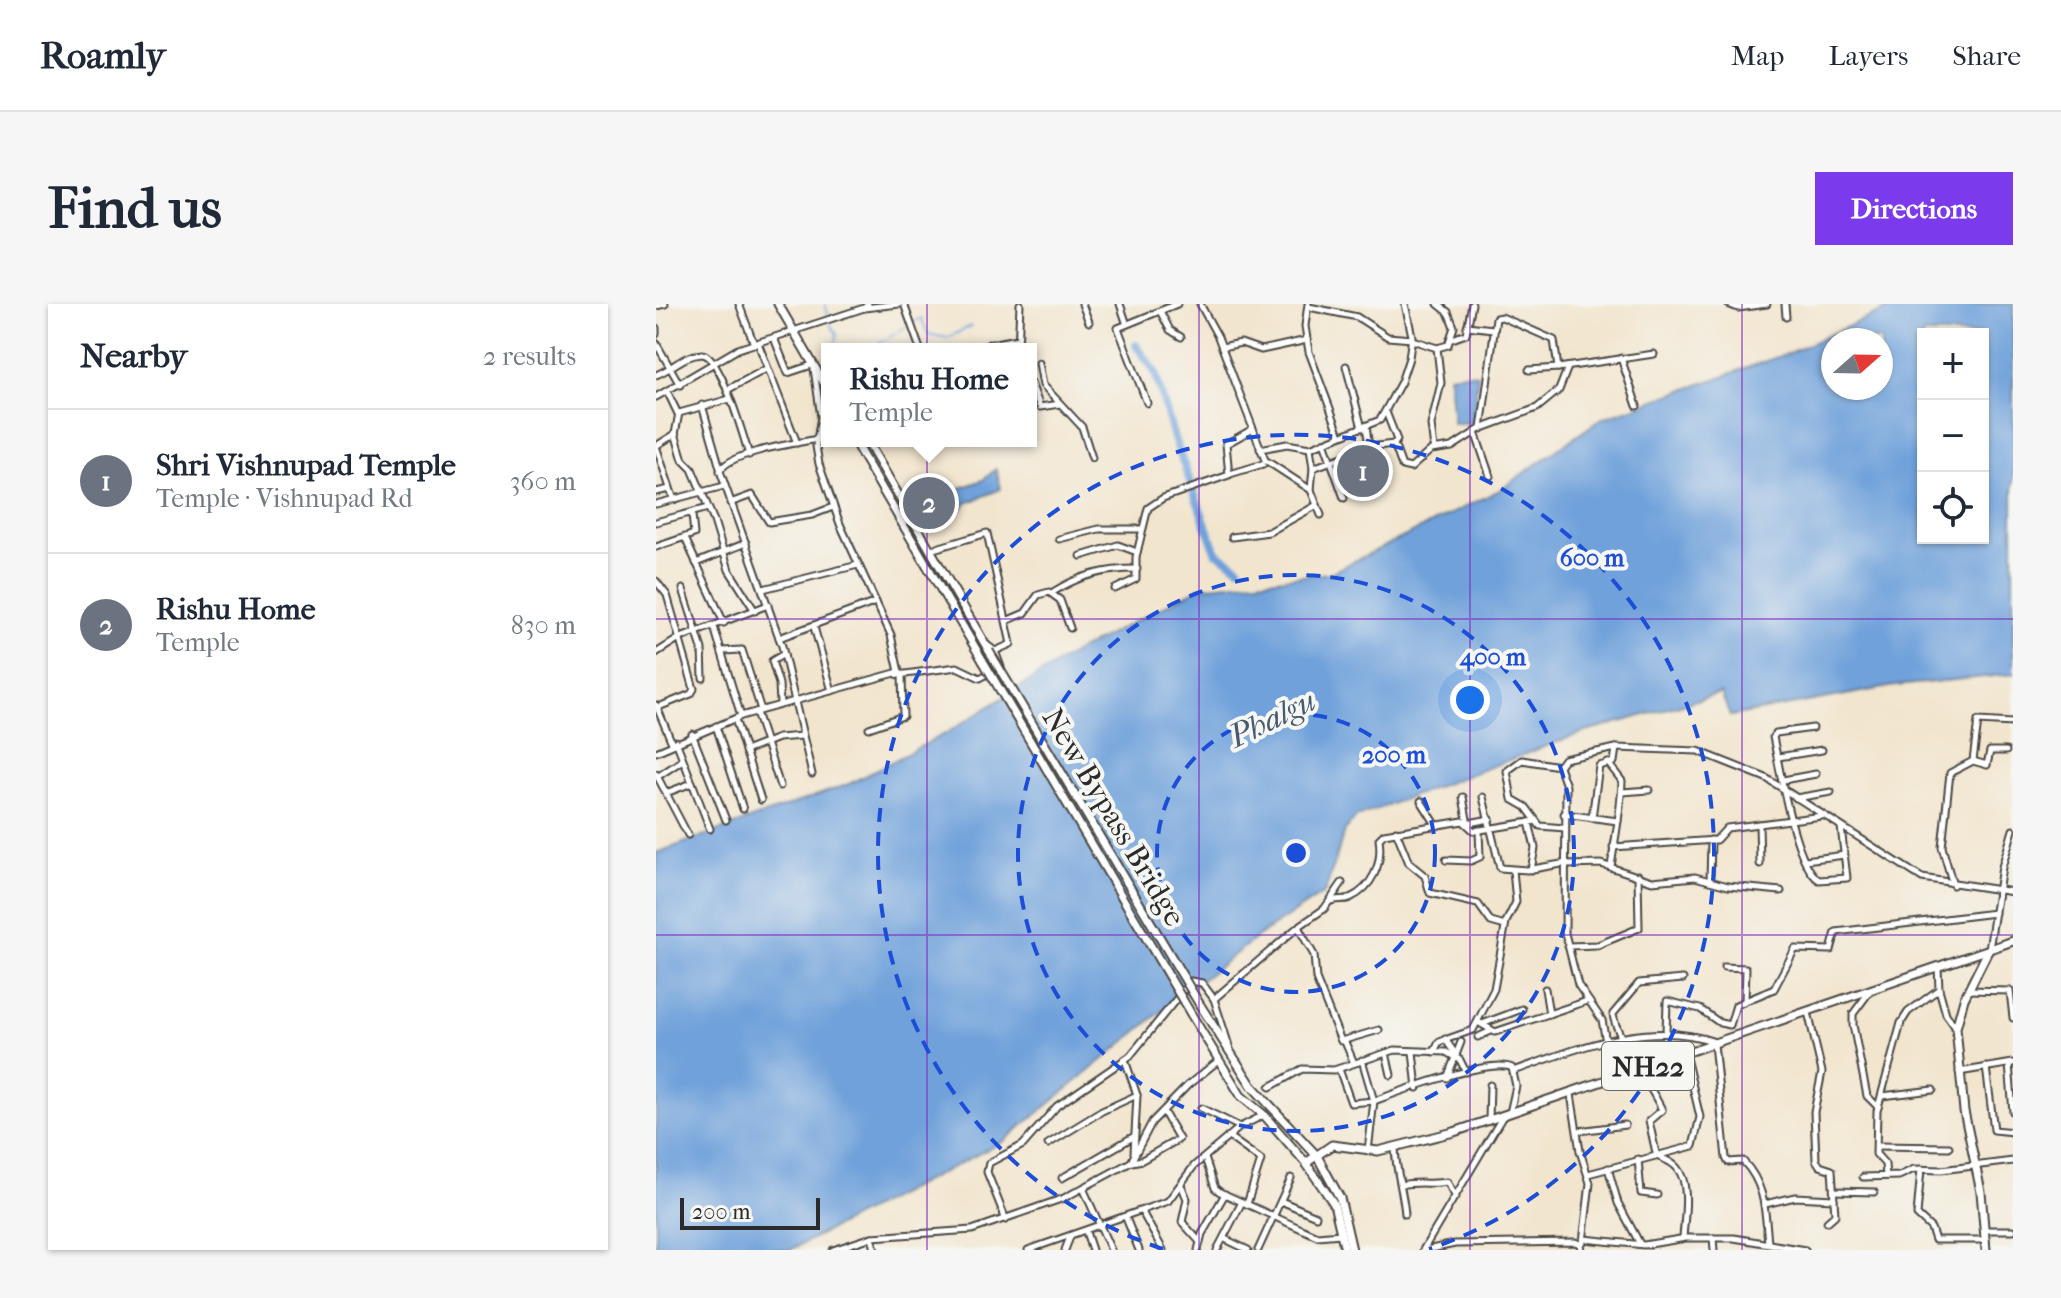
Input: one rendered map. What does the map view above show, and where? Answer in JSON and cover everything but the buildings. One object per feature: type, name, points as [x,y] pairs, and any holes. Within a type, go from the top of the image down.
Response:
[{"type":"main road","points":[[778,304],[821,377]]},
{"type":"main road","name":"New Bypass Bridge","points":[[858,447],[1218,1061],[1241,1096],[1264,1115],[1306,1163],[1334,1204],[1345,1250]]},
{"type":"main road","name":"New Bypass Bridge","points":[[870,447],[1200,1005],[1252,1086],[1317,1156],[1340,1198],[1352,1250]]},
{"type":"main road","name":"NH22","points":[[1306,1163],[1332,1145],[1368,1151],[1395,1148],[1506,1115],[2013,941]]},
{"type":"main road","points":[[1986,1250],[1976,1165],[1959,1072],[1956,1028],[1968,990],[1989,949]]},
{"type":"street","points":[[656,306],[665,304]]},
{"type":"street","points":[[739,304],[766,369],[777,387],[797,443]]},
{"type":"street","points":[[656,397],[734,350],[794,333],[866,306],[901,304],[917,343]]},
{"type":"street","points":[[1018,343],[1020,304]]},
{"type":"street","points":[[1082,304],[1089,322]]},
{"type":"street","points":[[1120,304],[1126,322]]},
{"type":"street","points":[[1147,403],[1118,326],[1177,304]]},
{"type":"street","points":[[1200,304],[1222,347],[1260,449],[1271,468],[1311,490]]},
{"type":"street","points":[[1260,449],[1287,444],[1310,448],[1364,427],[1386,412],[1401,382],[1412,340],[1405,304]]},
{"type":"street","points":[[1340,435],[1307,340],[1305,322],[1308,306],[1357,317],[1383,335],[1437,348],[1447,347],[1452,339],[1453,324],[1448,312],[1438,304]]},
{"type":"street","points":[[1452,339],[1465,335],[1472,304]]},
{"type":"street","points":[[1728,304],[1738,308],[1767,304]]},
{"type":"street","points":[[1785,304],[1786,317]]},
{"type":"street","points":[[1145,306],[1150,314]]},
{"type":"street","points":[[1160,311],[1170,330],[1181,337]]},
{"type":"street","points":[[1490,476],[1478,430],[1496,318],[1502,317],[1552,339],[1558,368]]},
{"type":"street","points":[[1467,326],[1493,329]]},
{"type":"street","points":[[656,328],[656,334]]},
{"type":"street","points":[[774,338],[788,373],[813,366],[821,417],[817,458],[833,507],[898,654],[903,716],[869,728]]},
{"type":"street","points":[[995,343],[1018,339]]},
{"type":"street","points":[[1222,347],[1241,343],[1261,350],[1307,340]]},
{"type":"street","points":[[656,343],[668,369],[680,385]]},
{"type":"street","points":[[1434,449],[1431,425],[1441,383],[1437,348]]},
{"type":"street","points":[[656,375],[679,361],[704,354],[714,363],[727,390],[749,455]]},
{"type":"street","points":[[1529,370],[1654,354]]},
{"type":"street","points":[[1621,358],[1637,406]]},
{"type":"street","points":[[1039,363],[1043,385],[1082,427],[1092,458]]},
{"type":"street","points":[[1346,366],[1369,447]]},
{"type":"street","points":[[1386,412],[1397,440],[1394,444],[1400,463],[1408,469],[1434,449],[1452,447],[1478,430],[1544,404],[1561,387],[1568,367]]},
{"type":"street","points":[[727,390],[766,369]]},
{"type":"street","points":[[667,391],[678,414],[675,433],[683,460],[692,469],[732,577],[755,611]]},
{"type":"street","points":[[678,414],[730,399]]},
{"type":"street","points":[[1037,399],[1040,407],[1060,404]]},
{"type":"street","points":[[702,405],[724,486],[784,654],[812,774]]},
{"type":"street","points":[[1229,475],[1226,444],[1253,429]]},
{"type":"street","points":[[674,500],[656,446],[675,433]]},
{"type":"street","points":[[720,468],[749,455],[818,439]]},
{"type":"street","points":[[1324,442],[1344,498]]},
{"type":"street","points":[[1313,468],[1369,447],[1394,444]]},
{"type":"street","points":[[1310,448],[1313,468],[1311,490],[1321,515]]},
{"type":"street","points":[[1115,589],[1134,581],[1142,529],[1150,505],[1263,464]]},
{"type":"street","points":[[656,504],[724,486]]},
{"type":"street","points":[[656,492],[670,489]]},
{"type":"street","points":[[730,503],[752,495],[769,522],[812,515],[833,507]]},
{"type":"street","points":[[1232,537],[1266,533],[1317,505]]},
{"type":"street","points":[[656,522],[692,515],[708,508]]},
{"type":"street","points":[[656,547],[685,538],[696,531],[692,515]]},
{"type":"street","points":[[1059,539],[1099,529],[1142,529]]},
{"type":"street","points":[[656,752],[692,734],[758,711],[900,674],[957,667],[980,678],[988,677],[1001,667],[992,651],[1011,644],[989,535],[977,533],[929,550]]},
{"type":"street","points":[[685,538],[724,623]]},
{"type":"street","points":[[696,563],[746,543]]},
{"type":"street","points":[[1081,556],[1118,545],[1137,553]]},
{"type":"street","points":[[763,589],[858,565]]},
{"type":"street","points":[[1006,621],[1025,613],[1038,595],[1053,592],[1085,576],[1137,569]]},
{"type":"street","points":[[656,581],[665,591],[694,691],[656,707],[683,760],[710,829]]},
{"type":"street","points":[[683,589],[702,649],[703,678]]},
{"type":"street","points":[[1053,592],[1060,600],[1070,628]]},
{"type":"street","points":[[779,638],[876,602]]},
{"type":"street","points":[[656,653],[678,639],[768,605]]},
{"type":"street","points":[[714,627],[745,751],[761,800]]},
{"type":"street","points":[[814,627],[832,692]]},
{"type":"street","points":[[722,651],[742,650],[780,786]]},
{"type":"street","points":[[780,704],[779,684],[772,661],[784,654]]},
{"type":"street","points":[[1973,761],[1978,721],[2013,723]]},
{"type":"street","points":[[716,726],[743,809]]},
{"type":"street","points":[[1813,728],[1774,734],[1793,819],[1805,860],[1816,879],[1843,881],[1848,876],[1841,827]]},
{"type":"street","points":[[692,734],[726,820]]},
{"type":"street","points":[[745,751],[781,737],[802,736]]},
{"type":"street","points":[[1592,818],[1599,766],[1614,762],[1616,748]]},
{"type":"street","points":[[1559,766],[1564,759],[1616,748],[1698,751],[1755,772],[1922,878],[2013,892]]},
{"type":"street","points":[[1778,757],[1822,750]]},
{"type":"street","points":[[1953,885],[1942,847],[1949,777],[1952,771],[1973,761],[1987,765],[1990,751],[2006,751]]},
{"type":"street","points":[[683,760],[657,776],[688,835]]},
{"type":"street","points":[[1531,870],[1535,848],[1532,822],[1526,807],[1512,799],[1506,773],[1522,760],[1559,766]]},
{"type":"street","points":[[1608,763],[1622,779],[1621,815],[1611,867]]},
{"type":"street","points":[[1559,766],[1566,786],[1564,814],[1568,864],[1564,915],[1568,946],[1576,978],[1587,1001],[1602,1020],[1606,1042]]},
{"type":"street","points":[[1783,780],[1816,774]]},
{"type":"street","points":[[656,791],[692,783]]},
{"type":"street","points":[[1622,792],[1649,790]]},
{"type":"street","points":[[1795,798],[1831,792]]},
{"type":"street","points":[[1463,797],[1471,831],[1532,822],[1543,827],[1565,828]]},
{"type":"street","points":[[1483,797],[1500,868],[1531,870],[1568,864],[1611,867],[1652,881],[1688,877],[1781,891]]},
{"type":"street","points":[[1421,801],[1437,826]]},
{"type":"street","points":[[1564,814],[1618,821]]},
{"type":"street","points":[[1613,847],[1711,840],[1717,839],[1727,828],[1823,815]]},
{"type":"street","points":[[1331,901],[1348,899],[1365,890],[1378,866],[1380,836],[1396,831],[1490,819]]},
{"type":"street","points":[[1759,824],[1760,864]]},
{"type":"street","points":[[1446,860],[1471,861],[1480,857],[1479,830]]},
{"type":"street","points":[[1989,949],[2013,830]]},
{"type":"street","points":[[1396,831],[1409,863],[1425,876],[1430,893],[1473,901],[1484,908],[1491,922],[1505,926]]},
{"type":"street","points":[[1710,881],[1711,840]]},
{"type":"street","points":[[1805,860],[1845,855]]},
{"type":"street","points":[[1480,1023],[1493,994],[1505,926],[1516,902],[1513,870]]},
{"type":"street","points":[[1568,946],[1595,946],[1639,928],[1638,875]]},
{"type":"street","points":[[1214,999],[1331,901],[1342,883]]},
{"type":"street","points":[[1666,1033],[1667,1001],[1700,1009],[1729,1026],[1734,1006],[1774,989],[1795,949],[1831,950],[1833,934],[1838,931],[1995,913]]},
{"type":"street","points":[[1298,927],[1314,955],[1316,979],[1340,1040],[1345,1042],[1354,1064]]},
{"type":"street","points":[[1724,967],[1746,968],[1745,1001]]},
{"type":"street","points":[[1938,967],[1939,989],[1946,1014],[1956,1028]]},
{"type":"street","points":[[1683,979],[1639,983],[1614,1010],[1614,1024],[1642,1069],[1662,1110],[1649,1121],[1656,1153],[1677,1167],[1681,1175],[1683,1238]]},
{"type":"street","points":[[1006,1220],[987,1172],[989,1163],[1023,1145],[1057,1106],[1125,1060],[1145,1041],[1188,983],[1199,981],[1214,999],[1232,1055]]},
{"type":"street","points":[[1545,989],[1549,1014]]},
{"type":"street","points":[[1886,1176],[1884,1162],[1877,1156],[1878,1107],[1901,1023],[1908,1012],[1939,989]]},
{"type":"street","points":[[1968,990],[2010,991],[2013,1018]]},
{"type":"street","points":[[1870,991],[1853,1014],[1853,1025],[1866,1093],[1878,1107]]},
{"type":"street","points":[[1478,1037],[1587,1001]]},
{"type":"street","points":[[1434,1052],[1437,1043],[1445,1039],[1522,1009]]},
{"type":"street","points":[[1808,1012],[1822,1072],[1814,1112],[1816,1160],[1820,1166],[1832,1170],[1835,1191],[1835,1215],[1827,1222]]},
{"type":"street","points":[[1480,1023],[1492,1030]]},
{"type":"street","points":[[1345,1042],[1379,1030]]},
{"type":"street","points":[[1339,1069],[1351,1103],[1374,1101],[1501,1064],[1514,1071],[1621,1038],[1666,1033],[1716,1044],[1726,1158],[1745,1163],[1758,1179],[1765,1204],[1768,1243]]},
{"type":"street","points":[[1445,1039],[1466,1072]]},
{"type":"street","points":[[1447,1078],[1461,1042]]},
{"type":"street","points":[[1413,1052],[1417,1088]]},
{"type":"street","points":[[1270,1087],[1302,1069],[1339,1069],[1386,1053],[1455,1055]]},
{"type":"street","points":[[1386,1053],[1391,1075]]},
{"type":"street","points":[[1588,1174],[1656,1153],[1688,1149],[1694,1144],[1700,1117],[1685,1053]]},
{"type":"street","points":[[1125,1060],[1137,1095],[1132,1159]]},
{"type":"street","points":[[1362,1060],[1374,1101],[1368,1151]]},
{"type":"street","points":[[833,1250],[872,1237],[965,1231],[1006,1220],[1083,1188],[1132,1159],[1142,1137],[1163,1111],[1218,1061]]},
{"type":"street","points":[[1959,1072],[2011,1063],[2013,1112]]},
{"type":"street","points":[[1986,1067],[1993,1129],[1996,1132],[2013,1132]]},
{"type":"street","points":[[1424,1250],[1506,1115],[1516,1086],[1514,1071]]},
{"type":"street","points":[[1489,1120],[1490,1085]]},
{"type":"street","points":[[1882,1096],[1933,1090]]},
{"type":"street","points":[[1571,1094],[1580,1151],[1590,1188],[1582,1245]]},
{"type":"street","points":[[1048,1144],[1102,1111],[1137,1095]]},
{"type":"street","points":[[1201,1108],[1240,1127]]},
{"type":"street","points":[[1132,1159],[1140,1161],[1179,1139],[1163,1111]]},
{"type":"street","points":[[1028,1250],[1102,1227],[1168,1201],[1182,1187],[1190,1170],[1240,1127],[1264,1115]]},
{"type":"street","points":[[1579,1131],[1625,1125]]},
{"type":"street","points":[[1062,1178],[1133,1137]]},
{"type":"street","points":[[1217,1250],[1244,1203],[1261,1160],[1229,1137]]},
{"type":"street","points":[[1877,1146],[1949,1147]]},
{"type":"street","points":[[1395,1148],[1396,1174],[1401,1185],[1405,1214]]},
{"type":"street","points":[[1205,1158],[1215,1188],[1225,1194],[1320,1237],[1341,1234]]},
{"type":"street","points":[[1638,1159],[1641,1193],[1657,1195]]},
{"type":"street","points":[[1863,1177],[2013,1161]]},
{"type":"street","points":[[1608,1168],[1618,1203],[1640,1246]]},
{"type":"street","points":[[1921,1169],[1917,1215],[1931,1228],[1935,1240],[1986,1240]]},
{"type":"street","points":[[1258,1250],[1291,1178]]},
{"type":"street","points":[[1401,1185],[1419,1181],[1432,1185],[1447,1182],[1450,1192],[1456,1197]]},
{"type":"street","points":[[1182,1187],[1187,1199],[1182,1222],[1200,1242]]},
{"type":"street","points":[[1083,1188],[1111,1250]]},
{"type":"street","points":[[1835,1191],[1874,1192]]},
{"type":"street","points":[[1198,1250],[1225,1194]]},
{"type":"street","points":[[1765,1204],[1795,1197],[1834,1199]]},
{"type":"street","points":[[1281,1201],[1316,1216]]},
{"type":"street","points":[[1142,1212],[1163,1250]]},
{"type":"street","points":[[1126,1218],[1139,1250]]},
{"type":"street","points":[[1985,1230],[2013,1230]]},
{"type":"street","points":[[1086,1232],[1092,1250]]},
{"type":"street","points":[[1065,1250],[1070,1236]]},
{"type":"street","points":[[872,1237],[875,1250]]},
{"type":"street","points":[[1424,1250],[1575,1242],[1582,1245],[1640,1246],[1683,1238],[1768,1243],[1805,1250]]},
{"type":"street","points":[[1713,1238],[1714,1250]]},
{"type":"street","points":[[1225,1239],[1248,1250]]},
{"type":"water","name":"Phalgu","points":[[1899,304],[2013,304],[2013,674],[1895,686],[1730,716],[1721,693],[1579,734],[1356,817],[1345,830],[1325,892],[1257,937],[1004,1141],[790,1250],[656,1250],[656,853],[849,784],[945,734],[1079,650],[1201,587],[1330,573],[1498,491],[1601,419],[1789,353],[1821,339],[1821,400],[1893,400],[1893,328],[1845,328]]},
{"type":"water","points":[[1478,374],[1473,422],[1453,424],[1449,375]]},
{"type":"water","points":[[996,469],[1001,489],[967,503],[955,514],[942,509],[938,496],[983,480]]},
{"type":"waterway","points":[[825,304],[832,328],[837,333],[836,343]]},
{"type":"waterway","points":[[880,343],[921,318],[928,334],[947,338],[971,326]]},
{"type":"waterway","points":[[1136,345],[1155,372],[1174,438],[1216,552],[1239,567]]},
{"type":"place","name":"Shri Vishnupad Temple","points":[[1363,471]]},
{"type":"place","name":"Rishu Home","points":[[929,503]]}]
